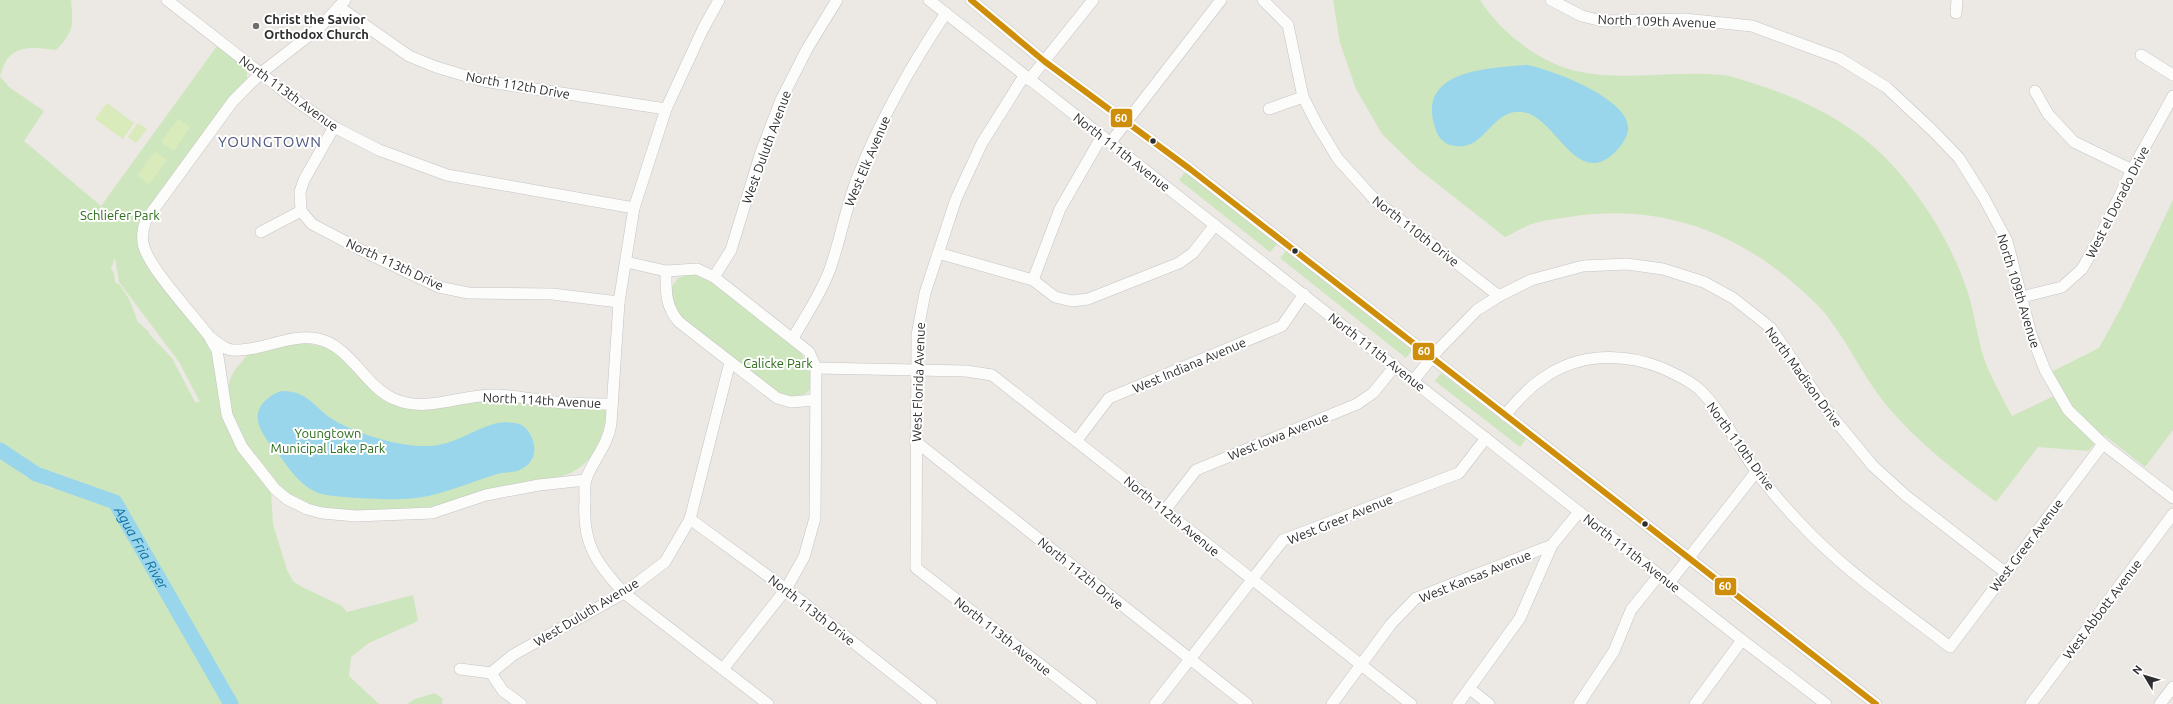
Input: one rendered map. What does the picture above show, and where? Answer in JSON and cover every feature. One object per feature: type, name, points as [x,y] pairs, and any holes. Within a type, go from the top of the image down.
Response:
[{"type":"street","name":"North 113th Avenue","points":[[167,0],[294,100],[334,128],[379,150],[447,175],[634,208]]},
{"type":"street","points":[[718,0],[666,109],[634,208],[619,302],[611,424],[607,440],[586,480],[584,518],[592,552],[604,571],[624,593],[768,704]]},
{"type":"street","name":"West Duluth Avenue","points":[[714,277],[731,250],[759,159],[781,100],[807,49],[837,0]]},
{"type":"street","name":"North 111th Avenue","points":[[929,0],[1822,703]]},
{"type":"street","name":"North 111th Avenue","points":[[972,0],[1044,61],[1126,122],[1432,357],[1876,704]]},
{"type":"street","name":"West Florida Avenue","points":[[916,568],[915,441],[917,335],[925,293],[956,199],[982,143],[1027,78],[1044,61],[1093,0]]},
{"type":"street","points":[[1033,280],[1060,209],[1106,139],[1126,122],[1221,0]]},
{"type":"street","name":"North 110th Drive","points":[[1263,0],[1288,25],[1303,97],[1338,159],[1376,201],[1499,296]]},
{"type":"street","name":"North 109th Avenue","points":[[1551,0],[1569,5],[1602,21],[1684,19],[1752,26],[1840,58],[1886,87],[1933,131],[1959,158],[1984,198],[2007,241],[2031,334],[2045,370],[2068,410],[2102,444],[2173,498]]},
{"type":"street","points":[[1956,13],[1957,0]]},
{"type":"street","points":[[261,73],[307,39],[342,4]]},
{"type":"street","name":"North 112th Drive","points":[[342,4],[349,16],[409,56],[436,67],[483,81],[666,109]]},
{"type":"street","name":"West Elk Avenue","points":[[793,338],[817,298],[830,268],[843,220],[858,176],[889,108],[912,64],[946,13]]},
{"type":"street","points":[[2141,55],[2173,75]]},
{"type":"street","name":"North 114th Avenue","points":[[261,73],[233,101],[148,217],[144,226],[143,242],[146,252],[156,268],[209,336],[221,346],[231,350],[302,337],[329,343],[338,348],[374,384],[393,398],[419,406],[437,405],[479,396],[498,395],[556,402],[612,404]]},
{"type":"street","points":[[2034,91],[2048,114],[2074,142],[2132,170]]},
{"type":"street","name":"West el Dorado Drive","points":[[2022,297],[2062,287],[2082,269],[2098,241],[2132,170],[2173,96]]},
{"type":"street","points":[[1269,109],[1303,97]]},
{"type":"street","points":[[261,232],[301,211],[300,192],[304,180],[334,128]]},
{"type":"street","name":"North 113th Drive","points":[[301,211],[312,224],[369,254],[439,287],[468,293],[552,294],[619,302]]},
{"type":"street","points":[[938,253],[1033,280],[1054,297],[1072,301],[1088,299],[1179,263],[1193,253],[1216,225]]},
{"type":"street","points":[[626,262],[666,271],[697,269],[714,277],[809,352],[816,368],[815,518],[804,557],[786,589],[723,668]]},
{"type":"street","name":"North Madison Drive","points":[[1413,381],[1457,328],[1477,310],[1499,296],[1531,280],[1583,266],[1627,264],[1663,269],[1704,282],[1733,298],[1771,328],[1826,409],[1873,466],[1905,495],[2006,573]]},
{"type":"street","points":[[666,271],[666,299],[671,314],[679,322],[777,398],[791,402],[815,400]]},
{"type":"street","name":"West Indiana Avenue","points":[[1077,440],[1109,398],[1282,326],[1304,294]]},
{"type":"street","points":[[209,336],[217,350],[227,415],[242,447],[275,489],[287,499],[307,509],[322,514],[356,516],[432,513],[486,495],[539,485],[586,480]]},
{"type":"street","name":"North 110th Drive","points":[[1505,415],[1542,379],[1579,361],[1603,357],[1626,357],[1645,361],[1676,374],[1701,391],[1756,472],[1799,522],[1863,580],[1950,647]]},
{"type":"street","name":"West Duluth Avenue","points":[[491,673],[513,655],[624,593],[665,562],[690,519],[730,362]]},
{"type":"street","name":"West Iowa Avenue","points":[[1165,510],[1196,470],[1357,404],[1373,393],[1395,366]]},
{"type":"street","name":"North 112th Avenue","points":[[816,368],[971,371],[992,375],[1077,440],[1411,704]]},
{"type":"street","name":"West Greer Avenue","points":[[1155,704],[1283,540],[1459,473],[1486,438]]},
{"type":"street","name":"North 112th Drive","points":[[915,441],[1247,704]]},
{"type":"street","name":"West Greer Avenue","points":[[1950,647],[2102,444]]},
{"type":"street","points":[[1669,583],[1756,472]]},
{"type":"street","name":"West Kansas Avenue","points":[[1332,704],[1391,624],[1416,598],[1552,545],[1579,512]]},
{"type":"street","name":"West Abbott Avenue","points":[[2031,704],[2173,514]]},
{"type":"street","name":"North 113th Drive","points":[[690,519],[786,589],[931,704]]},
{"type":"street","points":[[1458,704],[1520,618],[1552,545]]},
{"type":"street","name":"North 113th Avenue","points":[[916,568],[1091,704]]},
{"type":"street","points":[[1579,704],[1614,651],[1631,610],[1659,575]]},
{"type":"street","points":[[1695,704],[1742,640]]},
{"type":"street","points":[[460,669],[491,673],[503,691],[521,704]]},
{"type":"street","points":[[2160,704],[2173,687]]},
{"type":"street","points":[[1470,689],[1489,704]]},
{"type":"green space","points":[[0,0],[71,0],[72,21],[67,38],[56,50],[30,48],[18,51],[5,62],[0,76]]},
{"type":"green space","points":[[1333,0],[1480,0],[1499,24],[1524,46],[1537,55],[1566,68],[1598,75],[1634,76],[1705,74],[1738,78],[1792,97],[1830,116],[1864,139],[1895,168],[1918,196],[1938,227],[1955,259],[1968,293],[1982,352],[1988,369],[2012,416],[2058,394],[2047,374],[2099,348],[2122,306],[2173,200],[2173,430],[2145,467],[2104,435],[2088,451],[2038,447],[1996,502],[1939,457],[1912,433],[1880,397],[1838,331],[1819,307],[1798,287],[1773,267],[1747,250],[1720,236],[1691,225],[1662,218],[1632,214],[1601,214],[1545,221],[1529,225],[1505,237],[1417,168],[1382,134],[1356,89],[1340,43]]},
{"type":"green space","name":"Schliefer Park","points":[[217,46],[247,70],[247,78],[227,102],[144,215],[145,260],[204,339],[212,354],[227,428],[241,453],[271,491],[273,524],[287,570],[293,581],[302,587],[342,606],[347,612],[413,595],[418,621],[369,643],[351,657],[349,676],[379,704],[0,704],[0,456],[26,477],[48,476],[0,442],[0,76],[9,87],[44,111],[24,141],[101,206]],"holes":[[[115,258],[119,282],[179,362],[200,402],[195,402],[172,358],[138,322],[129,299],[120,285],[115,282],[114,273],[111,269]]]},
{"type":"green space","points":[[107,103],[134,123],[123,139],[95,119]]},
{"type":"green space","points":[[178,119],[190,127],[174,151],[161,142]]},
{"type":"green space","points":[[138,123],[147,129],[136,143],[128,137]]},
{"type":"green space","points":[[155,151],[167,160],[149,185],[137,175]]},
{"type":"green space","points":[[1185,172],[1277,244],[1270,252],[1179,180]]},
{"type":"green space","points":[[1286,251],[1412,350],[1406,358],[1280,258]]},
{"type":"green space","name":"Calicke Park","points":[[686,275],[694,275],[709,280],[797,349],[809,368],[812,384],[810,390],[805,394],[793,396],[775,391],[682,317],[673,304],[671,288],[678,278]]},
{"type":"green space","name":"Youngtown Municipal Lake Park","points":[[304,343],[324,347],[334,352],[348,365],[413,409],[435,409],[493,399],[604,409],[607,414],[600,438],[592,455],[581,466],[568,474],[554,478],[488,489],[445,505],[427,509],[352,512],[322,509],[310,506],[295,499],[282,489],[270,476],[238,429],[232,416],[229,403],[228,390],[231,377],[238,366],[249,354],[270,347]]},
{"type":"green space","points":[[1441,373],[1526,439],[1520,447],[1435,381]]},
{"type":"green space","points":[[435,693],[443,699],[442,704],[407,704],[415,699]]},
{"type":"sand","points":[[0,442],[48,476],[53,489],[26,477],[0,456]]},
{"type":"water","points":[[1527,65],[1553,72],[1588,87],[1617,107],[1626,118],[1628,130],[1624,140],[1615,153],[1599,162],[1587,162],[1575,156],[1544,124],[1533,116],[1521,112],[1511,113],[1503,117],[1481,137],[1465,146],[1450,145],[1441,139],[1434,124],[1432,106],[1437,92],[1448,82],[1462,75],[1478,70]]},
{"type":"water","points":[[282,391],[304,396],[332,419],[356,431],[402,444],[431,446],[443,444],[493,424],[510,422],[520,424],[527,430],[533,440],[533,456],[527,465],[517,471],[497,474],[445,492],[420,498],[375,499],[340,497],[322,494],[309,488],[298,478],[288,467],[261,430],[258,417],[259,410],[263,403],[276,393]]},
{"type":"waterway","name":"Agua Fria River","points":[[0,450],[36,474],[115,502],[231,704]]},
{"type":"transit line","name":"60","points":[[971,0],[1044,61],[1190,169],[1876,704]]},
{"type":"place","name":"Christ the Savior Orthodox Church","points":[[256,26]]},
{"type":"district","name":"YOUNGTOWN","points":[[270,142]]}]
